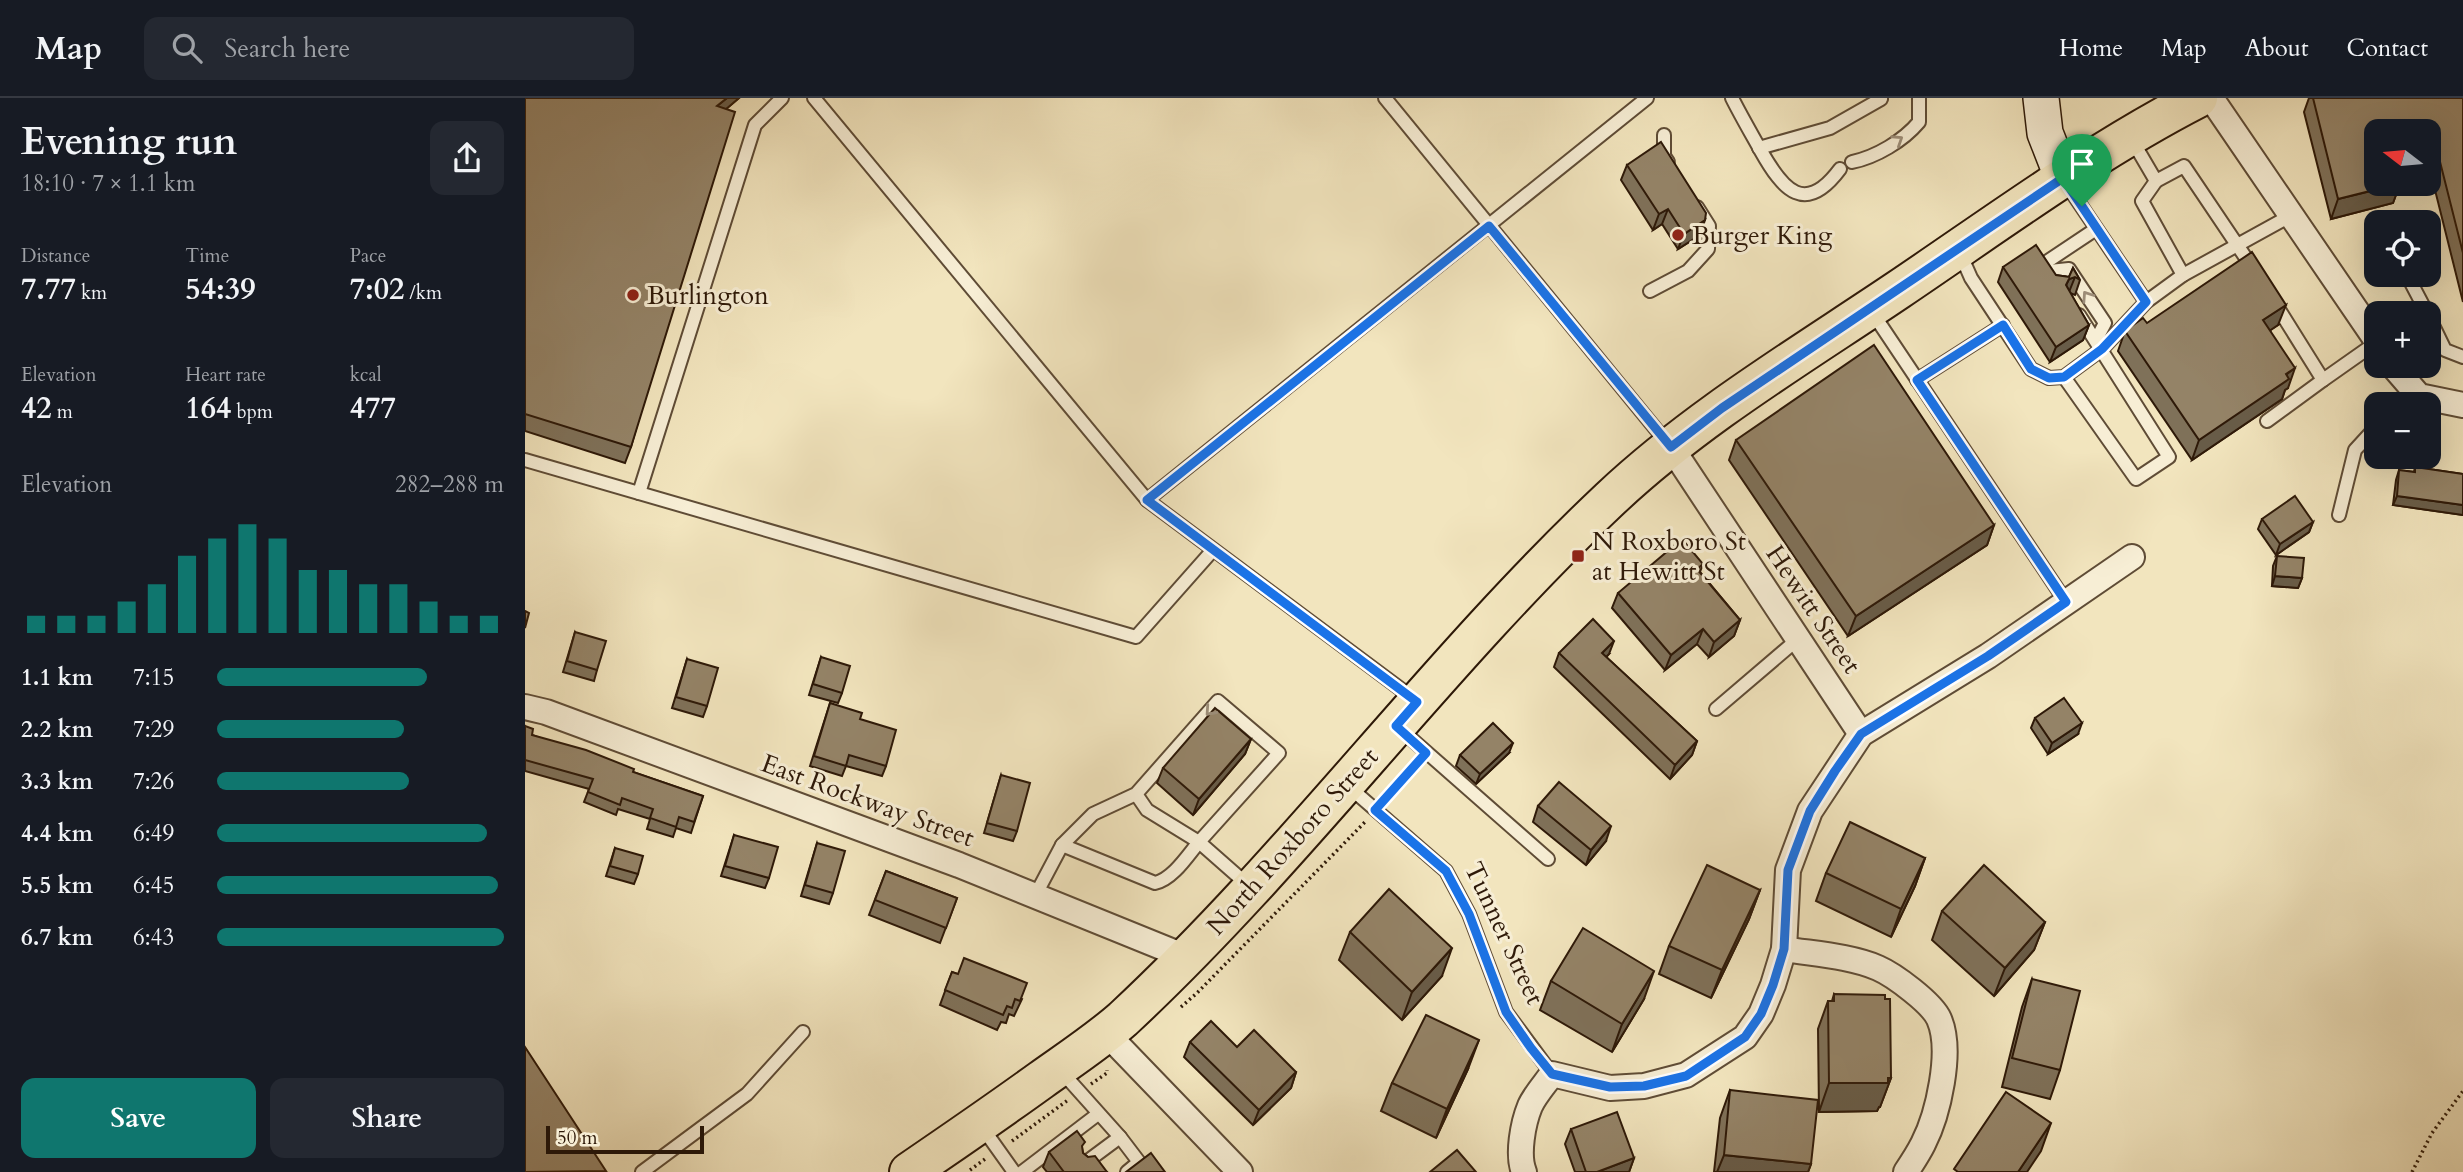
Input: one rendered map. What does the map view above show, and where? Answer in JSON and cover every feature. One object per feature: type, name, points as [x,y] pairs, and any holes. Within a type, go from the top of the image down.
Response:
[{"type":"main road","name":"North Roxboro Street","points":[[914,1171],[989,1137],[1068,1080],[1106,1032],[1186,957],[1251,888],[1481,629],[1613,496],[1671,447],[1722,408],[2063,178],[2198,98]]},
{"type":"street","points":[[2041,98],[2045,133],[2063,178]]},
{"type":"street","points":[[2211,98],[2364,323]]},
{"type":"street","points":[[2401,385],[2419,396],[2463,405]]},
{"type":"street","name":"Hewitt Street","points":[[1671,447],[1861,734]]},
{"type":"street","points":[[1524,1172],[1520,1163],[1521,1146],[1530,1105],[1552,1074],[1610,1087],[1644,1086],[1686,1076],[1745,1037],[1761,1014],[1784,949],[1788,870],[1810,811],[1861,734],[1988,656],[2132,557]]},
{"type":"street","name":"East Rockway Street","points":[[525,707],[546,712],[959,865],[1186,957]]},
{"type":"street","points":[[1784,949],[1840,958],[1877,968],[1907,986],[1939,1018],[1945,1051],[1940,1092],[1924,1142],[1906,1172]]},
{"type":"street","points":[[1106,1032],[1240,1172]]},
{"type":"lane","points":[[639,493],[755,125],[782,98]]},
{"type":"lane","points":[[814,98],[1147,500],[1213,550],[1407,714],[1426,753],[1548,859]]},
{"type":"lane","points":[[1385,98],[1671,447]]},
{"type":"lane","points":[[1147,500],[1647,98]]},
{"type":"lane","points":[[1731,98],[1775,176],[1792,192],[1814,193],[1843,174]]},
{"type":"lane","points":[[1855,167],[1912,131],[1919,122],[1919,98]]},
{"type":"lane","points":[[1759,148],[1831,128],[1881,99]]},
{"type":"lane","points":[[1664,135],[1664,156],[1671,167]]},
{"type":"lane","points":[[2130,136],[2156,181]]},
{"type":"lane","points":[[2183,275],[2142,201],[2156,181],[2184,166],[2239,244],[2323,380]]},
{"type":"lane","points":[[2063,178],[2146,302]]},
{"type":"lane","points":[[1650,291],[1688,271],[1709,248],[1709,226],[1687,191]]},
{"type":"lane","points":[[1958,249],[1971,278],[2031,369],[2049,378],[2064,377],[2146,302],[2183,275],[2290,216]]},
{"type":"lane","points":[[2059,285],[2045,263],[2096,229]]},
{"type":"lane","points":[[2050,271],[2069,269],[2105,323],[2099,344]]},
{"type":"lane","points":[[2064,377],[2136,479],[2169,457],[2069,301]]},
{"type":"lane","points":[[1870,309],[2066,602]]},
{"type":"lane","points":[[1917,380],[2003,325]]},
{"type":"lane","points":[[2441,341],[2445,349],[2463,357]]},
{"type":"lane","points":[[2267,421],[2364,351]]},
{"type":"lane","points":[[2339,515],[2355,450],[2364,440]]},
{"type":"lane","points":[[525,460],[1136,637],[1213,550]]},
{"type":"lane","points":[[1716,709],[1798,639]]},
{"type":"lane","points":[[1035,896],[1062,845],[1093,814],[1136,794],[1218,701],[1279,753],[1163,881],[1155,883],[1145,880],[1062,845]]},
{"type":"lane","name":"Tunner Street","points":[[1345,784],[1446,871],[1469,914],[1506,1012],[1552,1074]]},
{"type":"lane","points":[[1136,794],[1147,810],[1199,842],[1251,888]]},
{"type":"lane","points":[[642,1172],[747,1094],[803,1032]]},
{"type":"lane","points":[[1068,1080],[1120,1137],[1139,1163],[1127,1172]]},
{"type":"lane","points":[[1021,1172],[1098,1114]]},
{"type":"lane","points":[[989,1137],[1014,1172]]},
{"type":"lane","points":[[1085,1163],[1120,1137]]},
{"type":"path","points":[[1177,1010],[1206,984],[1375,810],[1426,753]]},
{"type":"path","points":[[970,1170],[989,1137],[1068,1080],[1107,1073],[1107,1070]]},
{"type":"path","points":[[2412,1172],[2432,1133],[2463,1091]]},
{"type":"building","points":[[525,98],[727,98],[717,106],[735,112],[631,447],[525,414]]},
{"type":"building","points":[[2313,98],[2463,98],[2463,253],[2441,166],[2441,119],[2364,119],[2364,192],[2338,199]]},
{"type":"building","points":[[1661,142],[1706,213],[1705,220],[1684,234],[1668,209],[1659,214],[1627,165]]},
{"type":"building","points":[[2036,245],[2056,275],[2069,277],[2073,268],[2080,280],[2075,277],[2069,279],[2066,285],[2089,325],[2056,347],[2003,267]]},
{"type":"building","points":[[2252,252],[2286,305],[2263,320],[2295,368],[2286,374],[2289,379],[2199,440],[2125,331],[2143,318],[2147,323]]},
{"type":"building","points":[[1874,345],[1994,525],[1856,616],[1736,440]]},
{"type":"building","points":[[2415,469],[2429,469],[2463,474],[2463,505],[2397,496],[2399,470],[2415,472]]},
{"type":"building","points":[[2295,496],[2313,522],[2280,544],[2262,519]]},
{"type":"building","points":[[1682,539],[1703,564],[1697,569],[1740,620],[1714,642],[1703,629],[1671,655],[1618,593]]},
{"type":"building","points":[[2277,556],[2304,558],[2302,578],[2275,576]]},
{"type":"building","points":[[525,611],[529,613],[525,628]]},
{"type":"building","points":[[1593,619],[1614,641],[1602,653],[1697,741],[1675,765],[1559,653]]},
{"type":"building","points":[[575,632],[606,641],[597,670],[567,661]]},
{"type":"building","points":[[821,657],[850,666],[842,693],[813,684]]},
{"type":"building","points":[[687,659],[718,668],[707,706],[676,697]]},
{"type":"building","points":[[2064,698],[2082,723],[2052,743],[2035,718]]},
{"type":"building","points":[[830,703],[862,713],[860,719],[896,730],[886,766],[849,755],[846,766],[814,756]]},
{"type":"building","points":[[1215,708],[1251,739],[1199,799],[1163,768]]},
{"type":"building","points":[[1493,723],[1513,743],[1480,774],[1460,755]]},
{"type":"building","points":[[525,726],[533,729],[532,735],[586,750],[634,769],[633,772],[703,796],[694,822],[679,817],[676,827],[650,818],[653,809],[622,798],[620,805],[588,792],[593,779],[525,760]]},
{"type":"building","points":[[1001,775],[1030,783],[1017,831],[987,823]]},
{"type":"building","points":[[1559,782],[1611,826],[1591,850],[1538,806]]},
{"type":"building","points":[[1850,822],[1925,858],[1901,909],[1826,873]]},
{"type":"building","points":[[734,835],[778,847],[769,878],[725,866]]},
{"type":"building","points":[[817,843],[845,851],[833,893],[805,885]]},
{"type":"building","points":[[615,848],[643,856],[638,874],[610,866]]},
{"type":"building","points":[[1707,865],[1760,890],[1722,970],[1669,946]]},
{"type":"building","points":[[1984,865],[2045,922],[2005,968],[1942,911]]},
{"type":"building","points":[[886,871],[957,898],[946,928],[875,900]]},
{"type":"building","points":[[1389,889],[1452,948],[1412,992],[1350,932]]},
{"type":"building","points":[[1583,928],[1654,971],[1622,1024],[1551,981]]},
{"type":"building","points":[[964,958],[1027,983],[1020,1001],[1015,999],[1012,1008],[1007,1006],[1003,1015],[945,990],[952,972],[958,974]]},
{"type":"building","points":[[2032,979],[2080,991],[2060,1070],[2012,1058]]},
{"type":"building","points":[[1834,994],[1885,995],[1885,999],[1890,999],[1891,1078],[1888,1078],[1888,1083],[1829,1083],[1828,1001],[1834,1001]]},
{"type":"building","points":[[1426,1015],[1479,1040],[1447,1109],[1392,1083]]},
{"type":"building","points":[[1211,1021],[1237,1047],[1254,1030],[1296,1072],[1259,1110],[1190,1042]]},
{"type":"building","points":[[525,1047],[606,1171],[525,1172]]},
{"type":"building","points":[[1730,1090],[1818,1100],[1811,1164],[1724,1155]]},
{"type":"building","points":[[2006,1092],[2051,1123],[2018,1172],[1958,1172],[1954,1169]]},
{"type":"building","points":[[1617,1112],[1634,1158],[1597,1172],[1586,1172],[1571,1129]]},
{"type":"building","points":[[1077,1131],[1085,1142],[1082,1146],[1083,1153],[1088,1157],[1095,1156],[1107,1172],[1064,1172],[1049,1152]]},
{"type":"building","points":[[1457,1150],[1476,1172],[1430,1172]]},
{"type":"building","points":[[1151,1153],[1165,1172],[1126,1172]]},
{"type":"place","name":"Burger King","points":[[1678,235]]},
{"type":"place","name":"Burlington","points":[[633,295]]},
{"type":"place","name":"N Roxboro St at Hewitt St","points":[[1578,556]]},
{"type":"route","points":[[2063,178],[2082,206],[2146,302],[2102,349],[2064,377],[2049,378],[2031,369],[2003,325],[1917,380],[2066,602],[1988,656],[1861,734],[1810,811],[1788,870],[1784,949],[1761,1014],[1745,1037],[1686,1076],[1644,1086],[1610,1087],[1552,1074],[1506,1012],[1469,914],[1446,871],[1375,810],[1426,753],[1396,726],[1417,702],[1147,500],[1489,226],[1671,447],[1722,408],[2063,178]]}]
